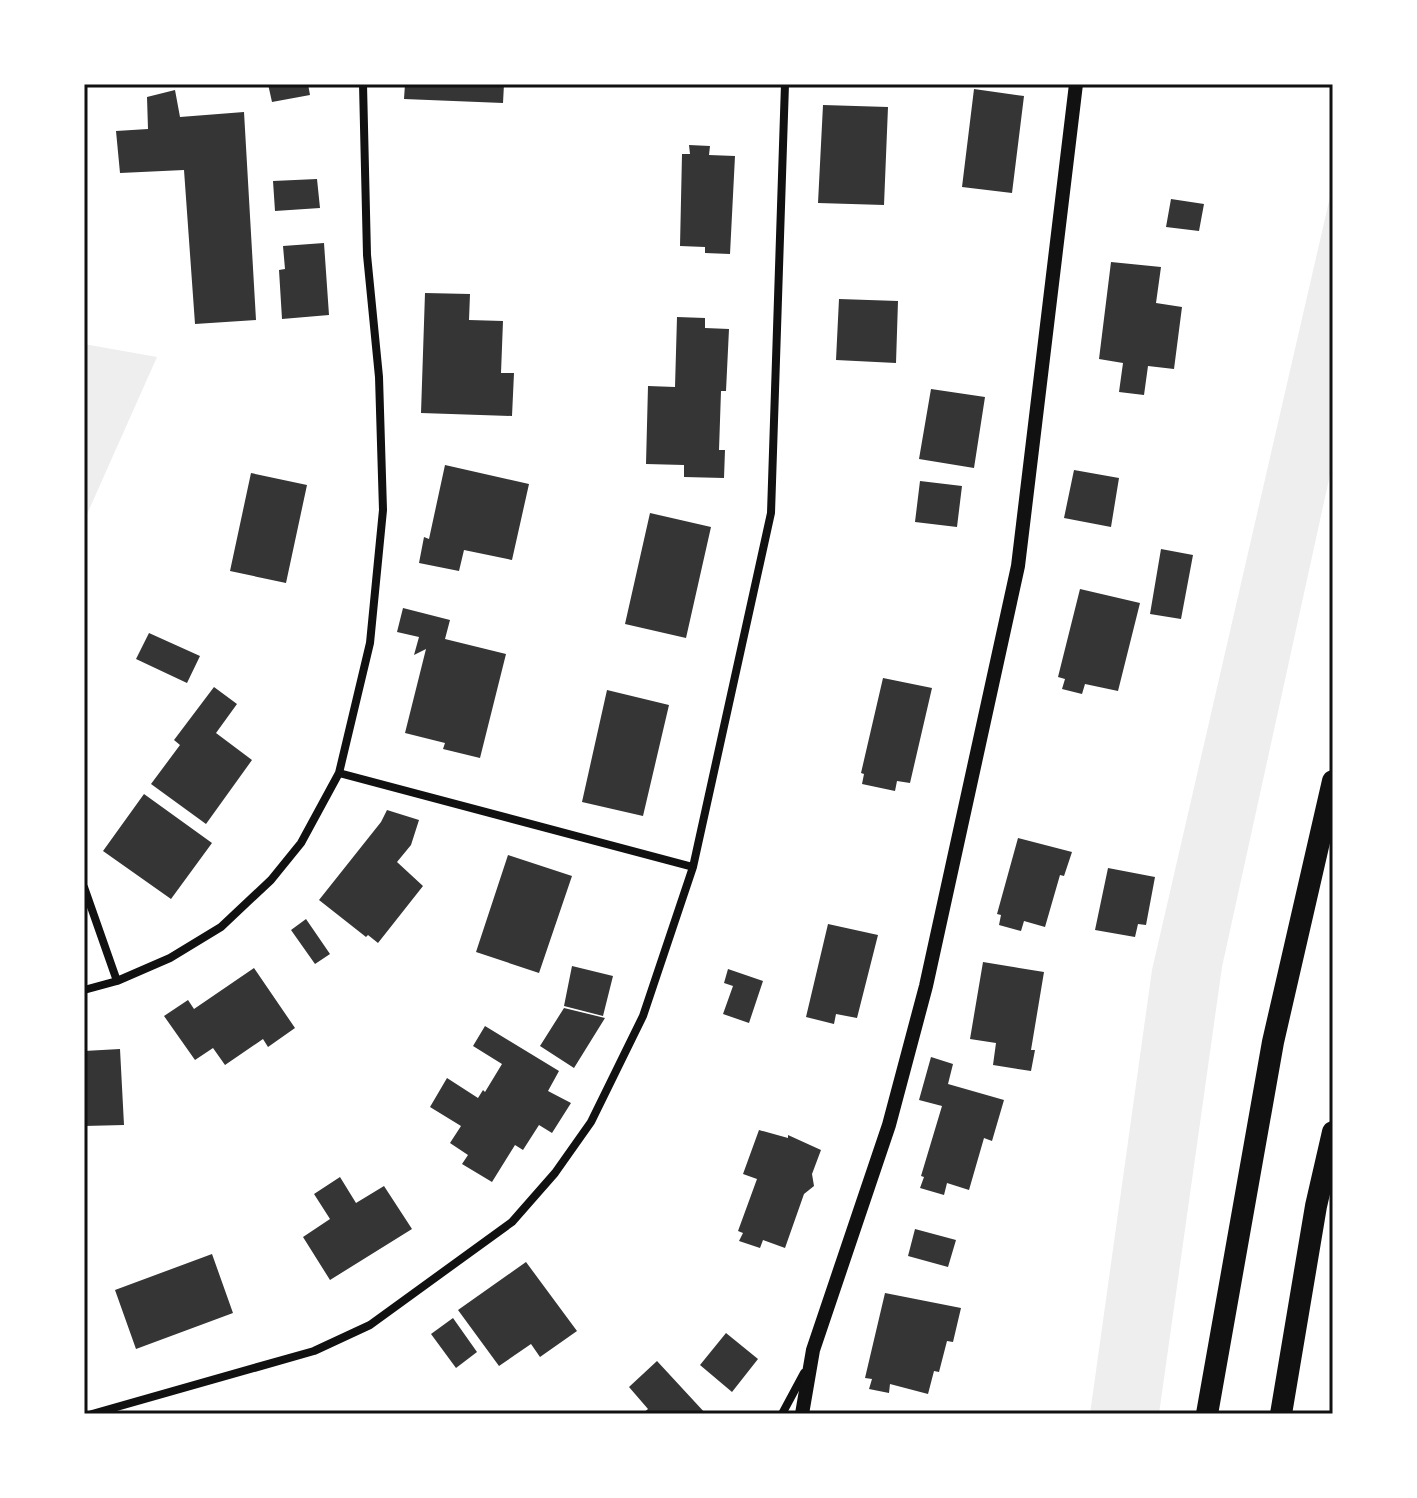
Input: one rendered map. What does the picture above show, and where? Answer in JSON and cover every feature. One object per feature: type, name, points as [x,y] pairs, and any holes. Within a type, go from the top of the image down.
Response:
[{"type":"highway","points":[[1207,1414],[1273,1042],[1333,781]]},
{"type":"highway","points":[[1281,1414],[1316,1206],[1333,1132]]},
{"type":"street","points":[[84,990],[117,981],[170,958],[221,927],[271,880],[301,843],[339,773],[370,643],[383,510],[379,377],[367,255],[363,84]]},
{"type":"street","points":[[92,1414],[194,1387],[328,1344],[370,1325],[512,1222],[555,1173],[591,1122],[643,1016],[693,867],[771,513],[785,84]]},
{"type":"street","points":[[782,1414],[798,1388],[813,1350],[889,1125],[926,986],[1018,566],[1076,84]]},
{"type":"street","points":[[339,773],[693,867]]},
{"type":"street","points":[[84,887],[117,981]]},
{"type":"street","points":[[802,1414],[813,1350]]},
{"type":"shaded area","points":[[1333,184],[1333,461],[1222,967],[1159,1414],[1090,1414],[1152,970]]},
{"type":"shaded area","points":[[84,344],[157,357],[84,521]]},
{"type":"building","points":[[268,84],[308,84],[310,95],[272,102]]},
{"type":"building","points":[[405,84],[504,84],[503,103],[404,99]]},
{"type":"building","points":[[974,89],[1024,96],[1012,193],[962,187]]},
{"type":"building","points":[[175,90],[180,117],[244,112],[256,320],[195,324],[184,170],[120,173],[116,131],[148,129],[147,97]]},
{"type":"building","points":[[823,105],[888,107],[884,205],[818,203]]},
{"type":"building","points":[[689,145],[710,146],[709,155],[735,156],[730,254],[705,253],[705,247],[680,246],[682,154],[690,154]]},
{"type":"building","points":[[317,179],[320,208],[275,211],[273,181]]},
{"type":"building","points":[[1171,199],[1204,204],[1199,231],[1166,227]]},
{"type":"building","points":[[324,243],[329,315],[282,319],[279,270],[285,269],[283,246]]},
{"type":"building","points":[[1111,262],[1161,267],[1156,303],[1182,307],[1174,369],[1148,366],[1144,395],[1119,392],[1123,363],[1099,359]]},
{"type":"building","points":[[425,293],[470,294],[469,320],[503,321],[501,373],[514,373],[512,416],[421,413]]},
{"type":"building","points":[[839,299],[898,301],[896,363],[836,360]]},
{"type":"building","points":[[677,317],[705,318],[705,328],[729,329],[726,391],[721,391],[719,450],[725,450],[724,478],[684,477],[684,465],[646,464],[648,386],[675,387]]},
{"type":"building","points":[[931,389],[985,397],[974,468],[919,459]]},
{"type":"building","points":[[445,465],[529,484],[512,560],[464,550],[459,571],[419,563],[424,537],[429,539]]},
{"type":"building","points":[[1074,470],[1119,478],[1111,527],[1064,518]]},
{"type":"building","points":[[251,473],[307,485],[286,583],[230,571]]},
{"type":"building","points":[[920,481],[962,486],[957,527],[915,522]]},
{"type":"building","points":[[650,513],[711,527],[686,638],[625,624]]},
{"type":"building","points":[[1161,549],[1193,555],[1181,619],[1150,614]]},
{"type":"building","points":[[1080,589],[1140,603],[1118,691],[1085,684],[1082,694],[1062,689],[1065,679],[1058,677]]},
{"type":"building","points":[[403,608],[450,620],[445,639],[506,654],[480,758],[443,749],[445,743],[405,733],[426,649],[414,655],[419,637],[397,632]]},
{"type":"building","points":[[149,633],[200,656],[187,683],[136,659]]},
{"type":"building","points":[[883,678],[932,688],[910,783],[897,781],[895,791],[862,784],[864,774],[861,773]]},
{"type":"building","points":[[214,687],[237,704],[216,733],[252,760],[206,824],[151,784],[180,745],[174,740]]},
{"type":"building","points":[[607,690],[669,705],[643,816],[582,802]]},
{"type":"building","points":[[144,794],[212,843],[171,899],[103,851]]},
{"type":"building","points":[[387,810],[419,820],[411,845],[397,862],[423,886],[378,943],[319,900],[381,822]]},
{"type":"building","points":[[1018,838],[1072,852],[1064,876],[1060,875],[1045,927],[1024,921],[1021,931],[999,925],[1001,915],[997,914]]},
{"type":"building","points":[[508,855],[572,876],[539,973],[476,952]]},
{"type":"building","points":[[1108,868],[1155,877],[1146,925],[1138,924],[1135,937],[1095,930]]},
{"type":"building","points":[[306,919],[330,954],[315,964],[291,930]]},
{"type":"building","points":[[828,924],[878,935],[857,1018],[836,1014],[834,1024],[806,1017]]},
{"type":"building","points":[[983,962],[1044,972],[1031,1050],[1035,1050],[1031,1071],[993,1065],[996,1043],[970,1039]]},
{"type":"building","points":[[572,966],[613,976],[603,1016],[564,1006]]},
{"type":"building","points":[[254,968],[295,1028],[268,1047],[263,1039],[225,1065],[213,1048],[195,1060],[164,1016],[188,1000],[194,1009]]},
{"type":"building","points":[[728,969],[763,981],[749,1023],[723,1014],[733,986],[724,983]]},
{"type":"building","points":[[564,1008],[605,1018],[574,1068],[540,1046]]},
{"type":"building","points":[[485,1026],[559,1071],[548,1091],[571,1103],[552,1133],[539,1125],[523,1150],[515,1145],[492,1182],[462,1164],[468,1155],[450,1143],[461,1126],[430,1107],[447,1078],[478,1098],[483,1090],[485,1092],[502,1064],[473,1046]]},
{"type":"building","points":[[120,1049],[124,1125],[84,1126],[84,1051]]},
{"type":"building","points":[[931,1057],[953,1064],[948,1084],[1004,1100],[992,1141],[984,1138],[969,1190],[947,1183],[944,1195],[920,1188],[942,1106],[919,1100]]},
{"type":"building","points":[[759,1130],[788,1138],[788,1135],[821,1150],[812,1174],[814,1186],[804,1194],[785,1248],[763,1240],[760,1248],[739,1241],[743,1233],[738,1231],[757,1179],[743,1174]]},
{"type":"building","points":[[340,1177],[356,1203],[384,1186],[412,1229],[330,1280],[303,1237],[330,1219],[314,1194]]},
{"type":"building","points":[[915,1229],[956,1240],[948,1267],[908,1256]]},
{"type":"building","points":[[212,1254],[233,1313],[136,1349],[115,1290]]},
{"type":"building","points":[[526,1262],[577,1331],[540,1357],[531,1344],[499,1366],[458,1310]]},
{"type":"building","points":[[885,1293],[961,1308],[953,1342],[947,1341],[939,1372],[934,1371],[928,1394],[890,1384],[889,1393],[869,1389],[872,1379],[865,1378]]},
{"type":"building","points":[[453,1318],[477,1352],[456,1368],[431,1334]]},
{"type":"building","points":[[726,1333],[758,1359],[732,1392],[700,1365]]},
{"type":"building","points":[[657,1361],[706,1414],[642,1414],[648,1409],[629,1387]]}]
